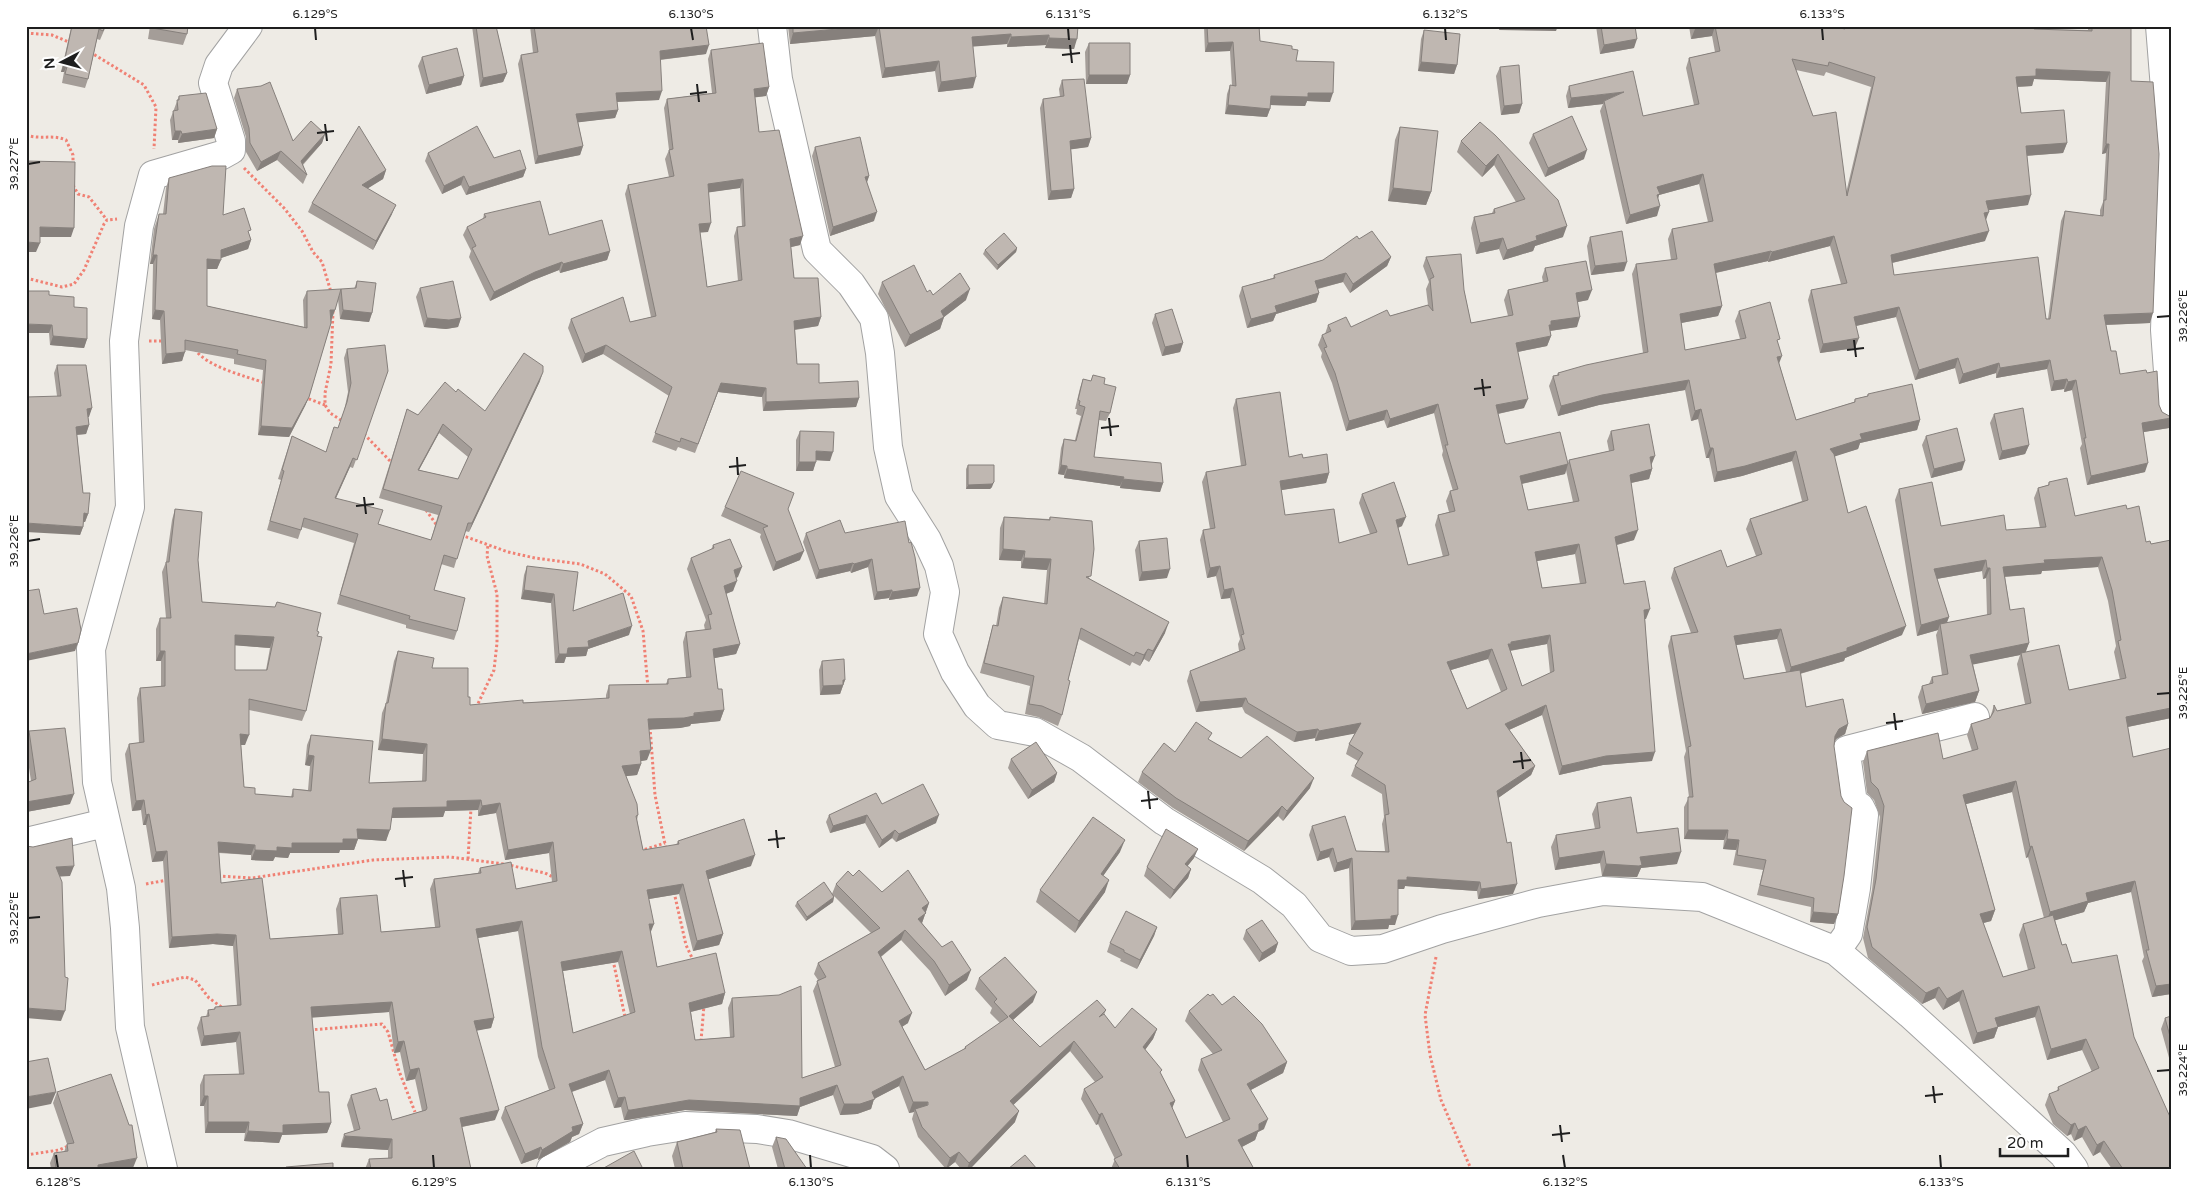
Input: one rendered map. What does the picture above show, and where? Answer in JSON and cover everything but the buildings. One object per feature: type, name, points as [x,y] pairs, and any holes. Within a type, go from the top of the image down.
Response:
[{"type":"street","points":[[163,1169],[130,1027],[126,987],[125,928],[120,888],[97,782],[91,650],[130,507],[124,341],[139,226],[153,175],[222,155],[231,150],[231,142],[213,83],[219,65],[248,26]]},
{"type":"street","points":[[772,26],[778,80],[817,250],[851,284],[874,318],[880,353],[888,447],[899,496],[927,540],[939,566],[945,592],[938,634],[955,672],[978,706],[998,725],[1035,732],[1081,758],[1164,821],[1262,880],[1294,905],[1320,938],[1351,951],[1383,949],[1442,929],[1538,903],[1604,891],[1702,897],[1836,951],[1952,1052],[2062,1154],[2074,1169]]},
{"type":"street","points":[[2160,26],[2170,164],[2165,330],[2171,413]]},
{"type":"street","points":[[1836,951],[1848,934],[1856,888],[1864,815],[1860,807],[1853,803],[1847,750],[1975,717]]},
{"type":"street","points":[[26,842],[106,823]]},
{"type":"street","points":[[551,1169],[603,1142],[685,1126],[757,1129],[788,1134],[872,1159],[885,1169]]},
{"type":"path","points":[[26,33],[52,35],[79,46]]},
{"type":"path","points":[[86,50],[144,85],[156,107],[153,175]]},
{"type":"path","points":[[26,135],[38,138],[56,136],[66,140],[73,155],[73,174]]},
{"type":"path","points":[[231,150],[249,175],[284,208],[302,231],[313,252],[322,262],[332,300]]},
{"type":"path","points":[[73,184],[78,194],[89,197],[107,220]]},
{"type":"path","points":[[26,278],[62,287],[74,284],[84,270],[107,220],[113,218],[139,226]]},
{"type":"path","points":[[333,309],[332,354],[325,393],[325,405],[330,413],[349,426]]},
{"type":"path","points":[[124,341],[170,340]]},
{"type":"path","points":[[193,345],[202,357],[218,366],[271,385]]},
{"type":"path","points":[[298,395],[325,405]]},
{"type":"path","points":[[359,428],[396,467]]},
{"type":"path","points":[[425,508],[437,527],[445,530]]},
{"type":"path","points":[[454,532],[508,552],[580,564],[605,574],[631,596],[642,632],[648,697]]},
{"type":"path","points":[[472,715],[494,670],[497,643],[497,594],[487,556],[488,544]]},
{"type":"path","points":[[650,725],[655,795],[666,851]]},
{"type":"path","points":[[468,860],[471,805]]},
{"type":"path","points":[[637,852],[665,843]]},
{"type":"path","points":[[215,876],[252,878],[373,860],[450,857],[504,864],[545,873],[562,882]]},
{"type":"path","points":[[545,873],[554,872]]},
{"type":"path","points":[[120,888],[170,880]]},
{"type":"path","points":[[672,885],[686,945],[695,966]]},
{"type":"path","points":[[1442,929],[1425,1015],[1430,1056],[1441,1100],[1471,1169]]},
{"type":"path","points":[[612,956],[626,1020]]},
{"type":"path","points":[[126,987],[159,984],[185,977],[195,980],[209,998],[226,1010]]},
{"type":"path","points":[[701,1044],[704,1004]]},
{"type":"path","points":[[308,1030],[382,1024],[388,1032],[399,1071],[415,1112]]},
{"type":"path","points":[[26,1155],[59,1150],[71,1145]]}]
